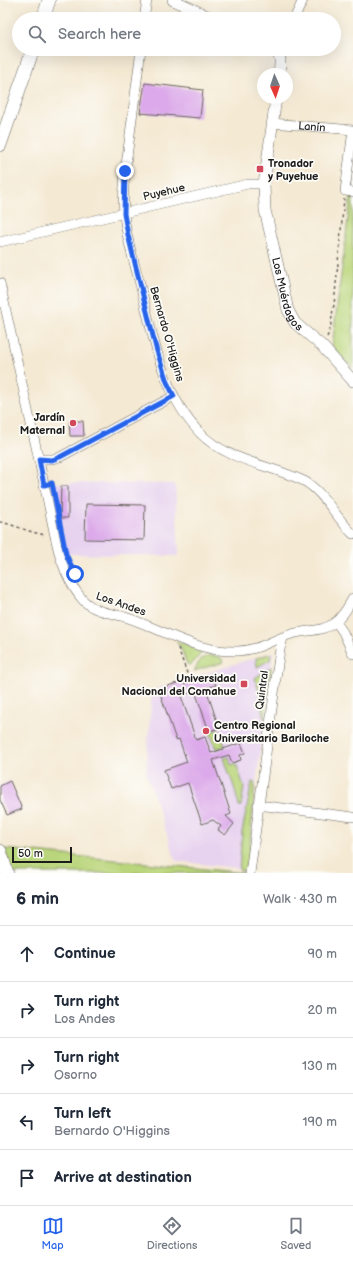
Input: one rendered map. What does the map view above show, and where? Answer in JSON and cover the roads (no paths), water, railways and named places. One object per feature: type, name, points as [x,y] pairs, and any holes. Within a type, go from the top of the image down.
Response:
[{"type":"main road","points":[[46,12],[50,0]]},
{"type":"main road","points":[[0,145],[31,56]]},
{"type":"main road","points":[[0,851],[7,873]]},
{"type":"street","points":[[145,12],[147,0]]},
{"type":"street","points":[[173,0],[198,12]]},
{"type":"street","points":[[297,12],[303,0]]},
{"type":"street","name":"Bernardo O'Higgins","points":[[140,56],[125,171],[124,214],[156,348],[167,382],[185,414],[201,434],[219,448],[245,460],[304,482],[320,496],[353,534]]},
{"type":"street","points":[[279,68],[280,56]]},
{"type":"street","name":"Los Muérdagos","points":[[275,104],[264,184],[265,210],[288,310],[295,323],[322,346],[353,381]]},
{"type":"street","name":"Lanín","points":[[272,123],[353,130]]},
{"type":"street","points":[[349,191],[353,130]]},
{"type":"street","name":"Puyehue","points":[[0,242],[248,184],[264,184]]},
{"type":"street","name":"Los Andes","points":[[0,283],[39,459],[54,537],[60,559],[66,573],[82,599],[88,606],[98,610],[128,618],[181,640],[209,649],[248,651],[283,638]]},
{"type":"street","points":[[39,459],[52,460],[60,457],[174,396]]},
{"type":"street","points":[[283,638],[290,634],[318,631],[328,627],[336,622],[353,598]]},
{"type":"street","points":[[336,622],[343,632],[353,654]]},
{"type":"street","name":"Quintral","points":[[250,873],[258,805],[280,649],[283,638]]},
{"type":"street","points":[[258,805],[353,817]]},
{"type":"place","name":"Tronador y Puyehue","points":[[260,169]]},
{"type":"place","name":"Jardín Maternal","points":[[73,423]]},
{"type":"place","name":"Universidad Nacional del Comahue","points":[[244,684]]},
{"type":"place","name":"Centro Regional Universitario Bariloche","points":[[206,731]]}]
